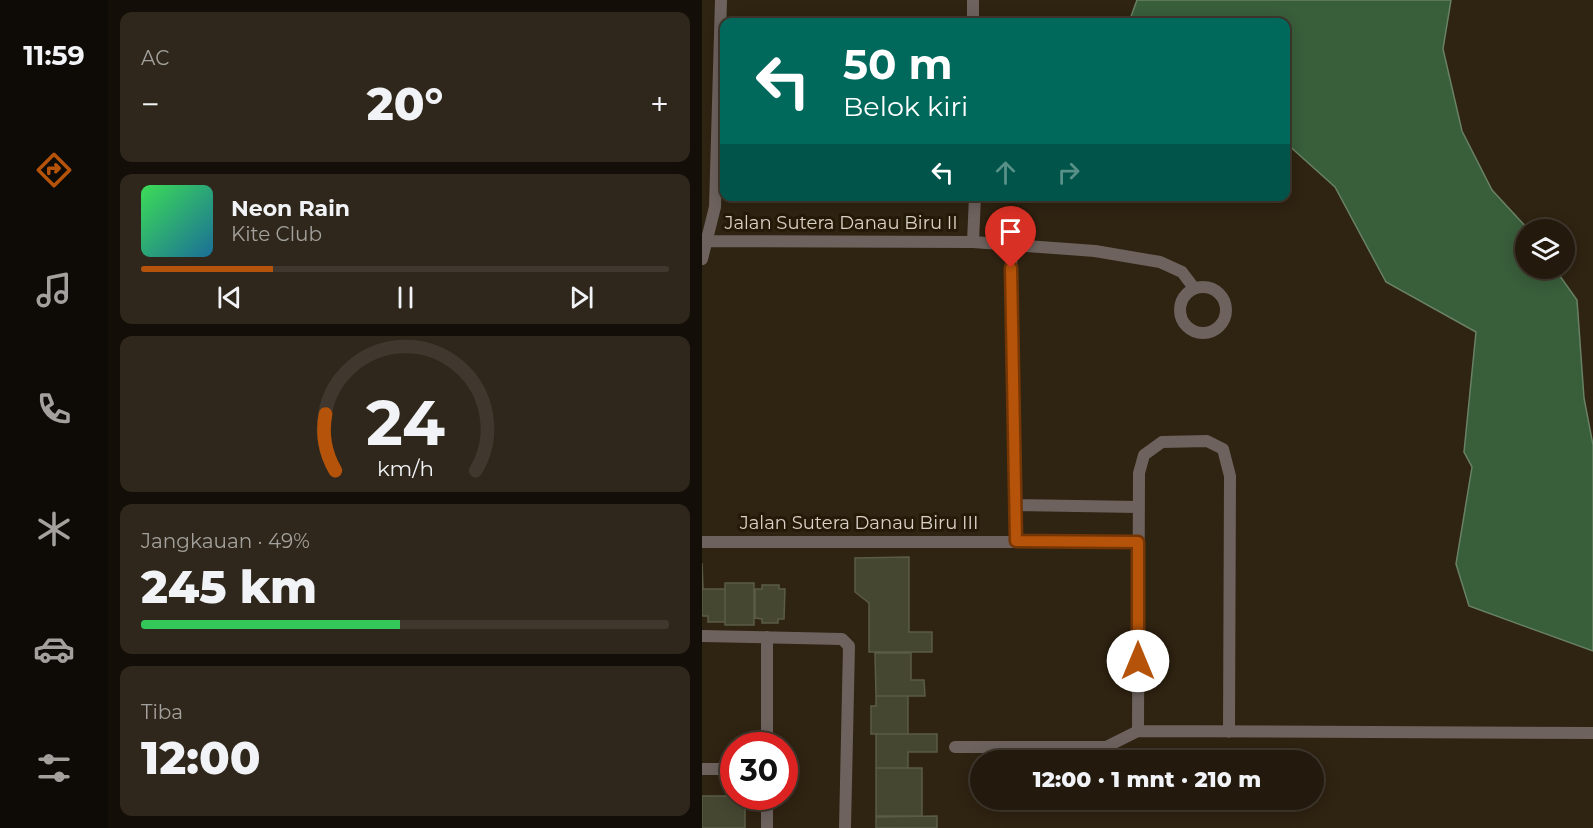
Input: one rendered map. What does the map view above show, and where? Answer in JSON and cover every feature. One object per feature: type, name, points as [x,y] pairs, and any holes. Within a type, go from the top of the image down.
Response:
[{"type":"street","points":[[720,18],[721,0]]},
{"type":"street","points":[[973,0],[974,18]]},
{"type":"street","points":[[702,259],[715,207],[720,34]]},
{"type":"street","points":[[973,242],[975,201]]},
{"type":"street","name":"Jalan Sutera Danau Biru II","points":[[707,241],[973,242],[1095,251],[1160,262],[1182,272],[1194,288]]},
{"type":"street","points":[[1011,244],[1016,541]]},
{"type":"street","points":[[1138,731],[1139,473],[1144,455],[1162,442],[1207,441],[1223,449],[1230,476],[1230,732]]},
{"type":"street","points":[[1015,505],[1138,507]]},
{"type":"street","name":"Jalan Sutera Danau Biru III","points":[[702,542],[1138,542]]},
{"type":"street","points":[[702,636],[842,639],[849,646],[845,828]]},
{"type":"street","points":[[767,637],[767,732]]},
{"type":"street","points":[[955,747],[1106,747],[1138,731],[1593,733]]},
{"type":"street","points":[[702,769],[720,769]]},
{"type":"street","points":[[766,828],[767,810]]},
{"type":"shaded area","points":[[1137,0],[1451,0],[1443,49],[1462,131],[1492,190],[1519,219],[1515,219],[1515,279],[1562,279],[1577,300],[1584,398],[1593,445],[1593,651],[1469,606],[1456,564],[1472,467],[1464,452],[1476,332],[1386,282],[1335,187],[1290,147],[1290,18],[1130,18]]},
{"type":"building","points":[[909,557],[909,632],[932,632],[932,652],[869,652],[869,603],[855,592],[855,558]]},
{"type":"building","points":[[702,563],[703,589],[725,589],[725,622],[708,622],[708,616],[702,616]]},
{"type":"building","points":[[725,583],[754,583],[754,625],[725,625]]},
{"type":"building","points":[[762,585],[779,585],[779,589],[785,589],[784,619],[778,619],[778,623],[762,623],[762,619],[755,618],[755,589],[762,589]]},
{"type":"building","points":[[875,653],[911,653],[911,680],[924,680],[925,696],[876,696]]},
{"type":"building","points":[[876,696],[908,696],[908,734],[871,734],[871,706],[876,706]]},
{"type":"building","points":[[876,734],[937,734],[937,752],[908,752],[908,768],[876,768]]},
{"type":"building","points":[[876,768],[922,768],[922,816],[876,816]]},
{"type":"building","points":[[702,796],[720,796],[720,810],[745,810],[745,828],[702,828]]},
{"type":"building","points":[[937,816],[937,828],[876,828],[876,817]]},
{"type":"route","points":[[1011,268],[1016,541],[1138,542],[1138,661]]}]
